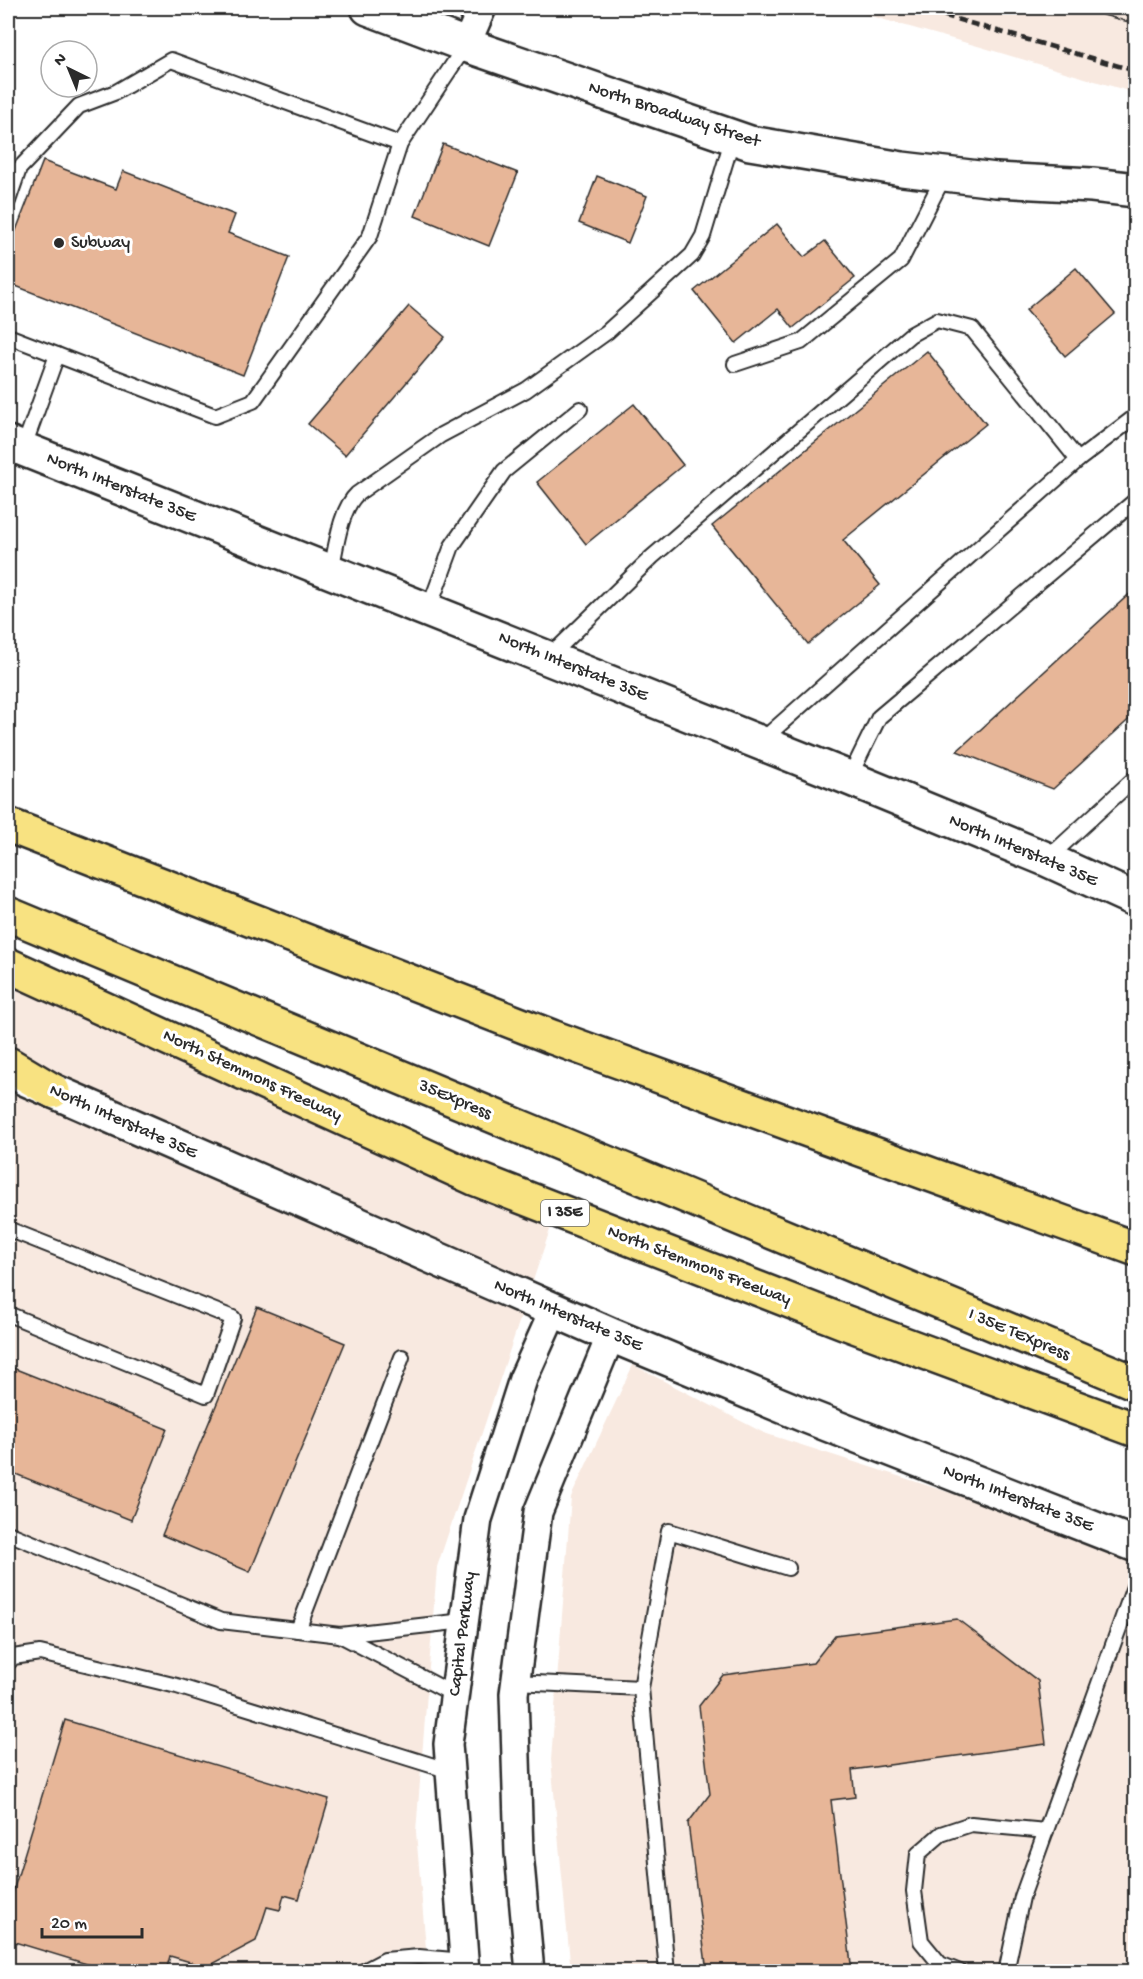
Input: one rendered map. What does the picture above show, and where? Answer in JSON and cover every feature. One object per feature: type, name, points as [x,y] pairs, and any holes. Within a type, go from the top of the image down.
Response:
[{"type":"highway","points":[[8,825],[552,1037],[1136,1249]]},
{"type":"highway","name":"35Express","points":[[8,914],[903,1287]]},
{"type":"highway","name":"North Stemmons Freeway","points":[[8,965],[474,1178],[844,1322],[1136,1430]]},
{"type":"highway","points":[[8,1064],[53,1091]]},
{"type":"highway","name":"I 35E TEXpress","points":[[903,1287],[1136,1383]]},
{"type":"main road","name":"North Broadway Street","points":[[368,8],[466,45],[750,143],[902,169],[1136,190]]},
{"type":"main road","name":"North Interstate 35E","points":[[15,446],[849,778],[1046,859],[1136,900]]},
{"type":"main road","name":"North Interstate 35E","points":[[8,1071],[611,1335],[808,1417],[1136,1545]]},
{"type":"street","points":[[466,45],[482,8]]},
{"type":"street","name":"Capital Parkway","points":[[465,1966],[448,1744],[464,1621],[478,1519],[523,1379],[554,1310]]},
{"type":"street","points":[[530,1971],[519,1853],[513,1694],[538,1512],[611,1335]]},
{"type":"lane","points":[[8,336],[215,416],[253,401],[370,236],[400,144],[466,45]]},
{"type":"lane","points":[[8,201],[19,169],[79,106],[116,92],[171,60],[400,144]]},
{"type":"lane","points":[[331,572],[345,510],[350,500],[441,435],[526,390],[607,332],[692,255],[703,236],[733,137]]},
{"type":"lane","points":[[735,364],[801,342],[900,260],[945,174]]},
{"type":"lane","points":[[549,657],[670,542],[910,335],[937,320],[972,329],[1077,460]]},
{"type":"lane","points":[[15,446],[57,355]]},
{"type":"lane","points":[[428,611],[452,546],[504,471],[580,409]]},
{"type":"lane","points":[[760,742],[1077,460],[1136,416]]},
{"type":"lane","points":[[849,778],[879,717],[1136,500]]},
{"type":"lane","points":[[1046,859],[1136,777]]},
{"type":"lane","points":[[8,1229],[233,1318],[206,1395],[8,1314]]},
{"type":"lane","points":[[298,1630],[402,1357]]},
{"type":"lane","points":[[667,1971],[641,1688],[669,1531],[788,1568]]},
{"type":"lane","points":[[8,1533],[221,1621],[340,1635],[464,1621]]},
{"type":"lane","points":[[1006,1971],[1022,1897],[1136,1581]]},
{"type":"lane","points":[[340,1635],[455,1695]]},
{"type":"lane","points":[[8,1663],[13,1657],[40,1653],[165,1683],[450,1771]]},
{"type":"lane","points":[[515,1682],[641,1688]]},
{"type":"lane","points":[[960,1971],[940,1964],[921,1941],[915,1890],[918,1854],[941,1834],[971,1824],[1046,1831]]},
{"type":"lane","points":[[362,1971],[384,1960],[419,1957],[465,1966]]},
{"type":"shaded area","points":[[842,8],[1135,8],[1135,93],[981,47]]},
{"type":"shaded area","points":[[8,955],[562,1194],[437,1567],[416,1832],[428,1971],[8,1971]]},
{"type":"shaded area","points":[[633,1365],[764,1433],[1135,1552],[1135,1971],[571,1972],[551,1760],[571,1497]]},
{"type":"building","points":[[443,144],[518,173],[489,246],[415,216]]},
{"type":"building","points":[[43,161],[116,189],[123,171],[235,215],[228,233],[289,257],[243,375],[8,283],[8,251]]},
{"type":"building","points":[[597,176],[647,196],[628,243],[579,223]]},
{"type":"building","points":[[777,224],[804,257],[825,241],[855,278],[793,328],[778,309],[736,343],[694,291]]},
{"type":"building","points":[[1076,268],[1115,314],[1065,356],[1026,310]]},
{"type":"building","points":[[409,306],[445,337],[345,455],[308,424]]},
{"type":"building","points":[[927,351],[986,424],[843,540],[880,585],[808,644],[712,526]]},
{"type":"building","points":[[634,404],[683,465],[586,544],[537,482]]},
{"type":"building","points":[[1136,588],[1136,713],[1053,789],[957,751]]},
{"type":"building","points":[[257,1307],[345,1343],[250,1572],[162,1535]]},
{"type":"building","points":[[8,1366],[167,1429],[131,1520],[8,1471]]},
{"type":"building","points":[[957,1619],[1038,1681],[1046,1744],[852,1770],[855,1797],[831,1800],[852,1972],[707,1972],[688,1823],[710,1794],[699,1706],[723,1675],[813,1663],[835,1635]]},
{"type":"building","points":[[65,1720],[329,1799],[299,1899],[284,1895],[280,1910],[267,1907],[256,1941],[207,1967],[170,1956],[166,1971],[150,1966],[148,1972],[113,1972],[8,1940],[8,1908]]},
{"type":"tram line","points":[[1078,8],[1136,24]]},
{"type":"railway","points":[[918,8],[1136,71]]},
{"type":"place","name":"Subway","points":[[59,243]]}]
